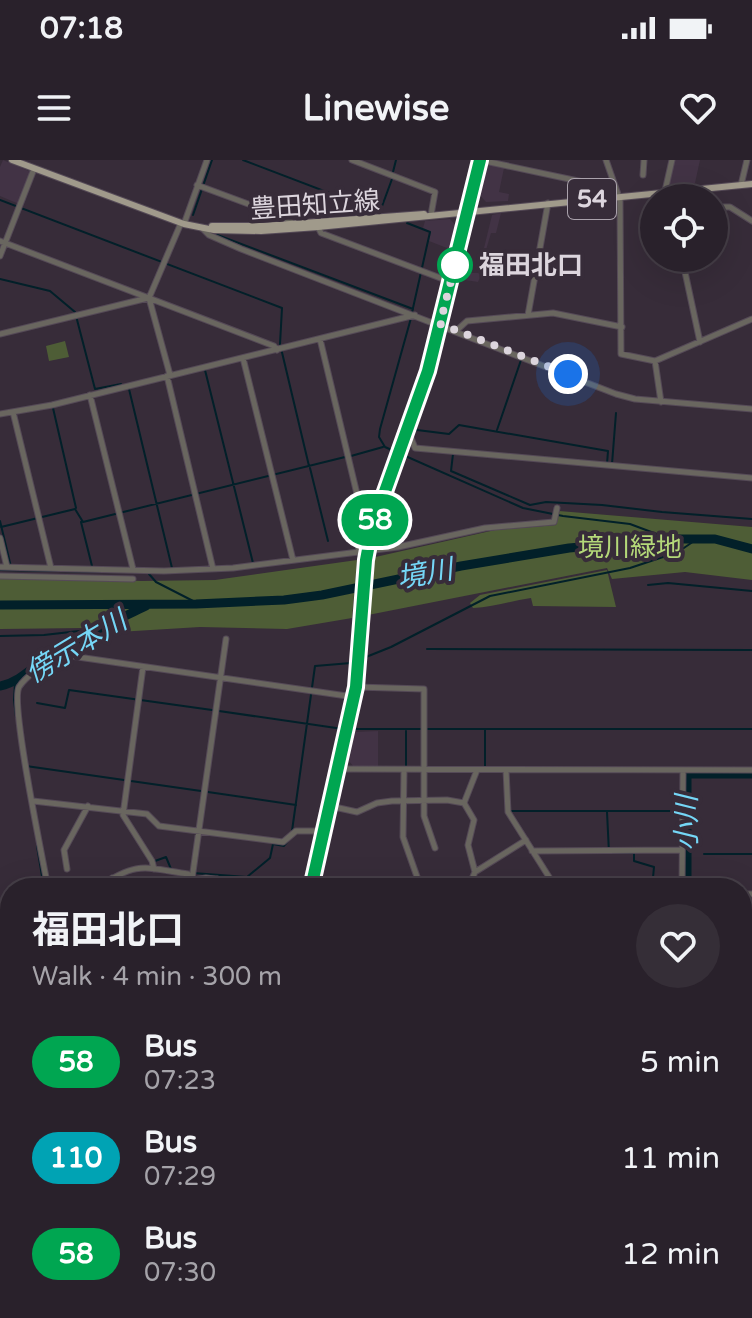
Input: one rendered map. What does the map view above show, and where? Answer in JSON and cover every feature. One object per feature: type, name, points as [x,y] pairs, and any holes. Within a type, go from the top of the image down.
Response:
[{"type":"main road","name":"豊田知立線","points":[[12,160],[182,223],[214,230],[318,227],[640,193]]},
{"type":"main road","points":[[313,878],[356,687],[366,560],[372,528],[428,371],[480,160]]},
{"type":"main road","name":"豊田知立線","points":[[728,186],[752,184]]},
{"type":"main road","name":"豊田知立線","points":[[201,227],[293,224],[416,213],[431,215]]},
{"type":"street","points":[[207,160],[149,298],[213,569]]},
{"type":"street","points":[[352,160],[435,192],[431,215]]},
{"type":"street","points":[[480,160],[618,193]]},
{"type":"street","points":[[606,160],[609,176],[618,193],[621,354],[655,361],[752,319]]},
{"type":"street","points":[[643,175],[644,160]]},
{"type":"street","points":[[670,184],[672,160]]},
{"type":"street","points":[[741,185],[747,160]]},
{"type":"street","points":[[0,256],[2,242],[34,169]]},
{"type":"street","points":[[197,185],[286,218],[293,224]]},
{"type":"street","points":[[528,315],[548,203]]},
{"type":"street","points":[[728,207],[752,221]]},
{"type":"street","points":[[201,227],[209,235],[241,249],[616,394],[661,402],[752,409]]},
{"type":"street","points":[[318,227],[321,233],[451,282]]},
{"type":"street","points":[[2,242],[274,346],[277,350]]},
{"type":"street","points":[[685,272],[700,342]]},
{"type":"street","points":[[0,334],[149,298]]},
{"type":"street","points":[[0,414],[416,315]]},
{"type":"street","points":[[456,331],[467,321],[528,315],[566,315],[622,327]]},
{"type":"street","points":[[320,339],[362,515],[358,552]]},
{"type":"street","points":[[243,358],[293,560]]},
{"type":"street","points":[[655,361],[661,402]]},
{"type":"street","points":[[90,395],[133,569]]},
{"type":"street","points":[[13,412],[51,568]]},
{"type":"street","points":[[406,435],[411,438],[415,448],[752,478]]},
{"type":"street","points":[[0,538],[4,567],[164,571],[213,569],[398,547],[485,528],[554,522],[557,509]]},
{"type":"street","points":[[0,576],[133,579]]},
{"type":"street","points":[[192,878],[226,639]]},
{"type":"street","points":[[46,878],[17,703],[20,686],[49,662],[64,655],[354,697]]},
{"type":"street","points":[[143,667],[123,815],[154,869]]},
{"type":"street","points":[[356,687],[424,689],[423,800],[425,823],[435,848]]},
{"type":"street","points":[[338,769],[752,770]]},
{"type":"street","points":[[404,770],[403,837],[417,878]]},
{"type":"street","points":[[464,803],[477,770]]},
{"type":"street","points":[[506,770],[508,812],[550,878]]},
{"type":"street","points":[[682,878],[683,770]]},
{"type":"street","points":[[330,806],[357,812],[377,803],[423,800],[456,800],[464,803],[474,820],[468,845],[475,872]]},
{"type":"street","points":[[33,801],[147,814],[159,826],[283,842],[296,831],[324,831]]},
{"type":"street","points":[[67,869],[64,850],[88,806]]},
{"type":"street","points":[[472,878],[475,872],[526,840]]},
{"type":"street","points":[[532,851],[682,850]]},
{"type":"street","points":[[112,878],[133,868],[188,874],[191,878]]},
{"type":"shaded area","points":[[3,160],[31,172],[19,204],[0,196],[0,167]]},
{"type":"shaded area","points":[[674,160],[700,160],[695,183],[669,184]]},
{"type":"shaded area","points":[[485,164],[504,168],[499,192],[509,194],[508,201],[486,202],[478,193]]},
{"type":"shaded area","points":[[501,213],[496,233],[491,233],[483,260],[492,266],[490,276],[481,275],[478,282],[459,279],[461,268],[468,269],[468,273],[478,273],[492,215]]},
{"type":"shaded area","points":[[450,219],[458,228],[452,250],[429,241],[431,232],[423,228],[425,221]]},
{"type":"shaded area","points":[[378,731],[378,766],[353,766],[349,761],[355,732]]},
{"type":"green space","points":[[65,341],[69,357],[49,361],[46,346]]},
{"type":"green space","name":"境川緑地","points":[[559,511],[752,527],[752,580],[685,572],[612,579],[607,568],[368,615],[371,558],[495,530],[556,525]]},
{"type":"green space","points":[[357,560],[352,618],[287,629],[200,627],[118,632],[84,628],[0,629],[0,575],[141,581],[215,580]]},
{"type":"green space","points":[[607,570],[616,607],[533,606],[531,598],[473,608],[470,603],[480,595]]},
{"type":"waterway","points":[[193,215],[212,160]]},
{"type":"waterway","points":[[243,160],[374,210]]},
{"type":"waterway","points":[[393,172],[396,160]]},
{"type":"waterway","points":[[381,209],[392,179]]},
{"type":"waterway","points":[[0,200],[282,308],[280,344],[309,466]]},
{"type":"waterway","points":[[407,223],[430,232],[413,308]]},
{"type":"waterway","points":[[215,234],[413,309],[412,312]]},
{"type":"waterway","points":[[0,279],[50,291],[75,312],[95,389],[121,384]]},
{"type":"waterway","points":[[411,318],[380,429],[379,437],[385,447],[523,508],[630,524],[670,539]]},
{"type":"waterway","points":[[497,430],[521,360]]},
{"type":"waterway","points":[[205,370],[253,563]]},
{"type":"waterway","points":[[129,389],[172,568]]},
{"type":"waterway","points":[[53,408],[76,508]]},
{"type":"waterway","points":[[612,464],[616,413]]},
{"type":"waterway","points":[[417,430],[449,434],[459,425],[608,451],[607,464]]},
{"type":"waterway","points":[[351,456],[383,447]]},
{"type":"waterway","points":[[453,454],[451,471],[530,505],[546,502],[602,505],[752,519]]},
{"type":"waterway","points":[[1,527],[75,509],[83,522],[345,457]]},
{"type":"waterway","points":[[310,468],[328,541]]},
{"type":"waterway","points":[[0,521],[11,567]]},
{"type":"waterway","points":[[81,522],[92,566]]},
{"type":"waterway","name":"境川","points":[[0,605],[196,604],[284,600],[569,548],[670,539],[715,539],[752,549]]},
{"type":"waterway","points":[[292,831],[315,666],[351,663],[391,647],[490,596],[630,568],[678,552],[697,539]]},
{"type":"waterway","points":[[0,570],[115,572]]},
{"type":"waterway","points":[[149,574],[156,582],[199,604]]},
{"type":"waterway","points":[[648,585],[668,583],[752,591]]},
{"type":"waterway","name":"傍示本川","points":[[0,686],[21,677],[75,641],[146,606]]},
{"type":"waterway","points":[[0,636],[88,630],[91,633]]},
{"type":"waterway","points":[[427,649],[752,650]]},
{"type":"waterway","points":[[15,683],[16,717]]},
{"type":"waterway","points":[[37,703],[65,708],[69,690],[212,710]]},
{"type":"waterway","points":[[219,711],[343,729]]},
{"type":"waterway","points":[[349,729],[752,729]]},
{"type":"waterway","points":[[485,729],[485,767]]},
{"type":"waterway","points":[[406,731],[406,766]]},
{"type":"waterway","points":[[26,766],[201,791]]},
{"type":"waterway","name":"小川","points":[[687,878],[687,774],[752,774]]},
{"type":"waterway","points":[[208,792],[296,805]]},
{"type":"waterway","points":[[511,811],[687,811]]},
{"type":"waterway","points":[[607,812],[609,853],[634,853],[634,861],[654,867],[653,878]]},
{"type":"waterway","points":[[193,873],[247,877],[270,858],[273,844],[284,846],[288,841]]},
{"type":"waterway","points":[[37,846],[42,878]]},
{"type":"waterway","points":[[704,854],[752,854]]},
{"type":"waterway","points":[[155,861],[166,857],[171,869]]},
{"type":"bus line","name":"58","points":[[313,878],[356,687],[362,594],[372,528],[428,371],[480,160]]},
{"type":"place","name":"福田北口","points":[[455,265]]},
{"type":"route","points":[[455,265],[458,253],[440,324],[568,374]]}]
